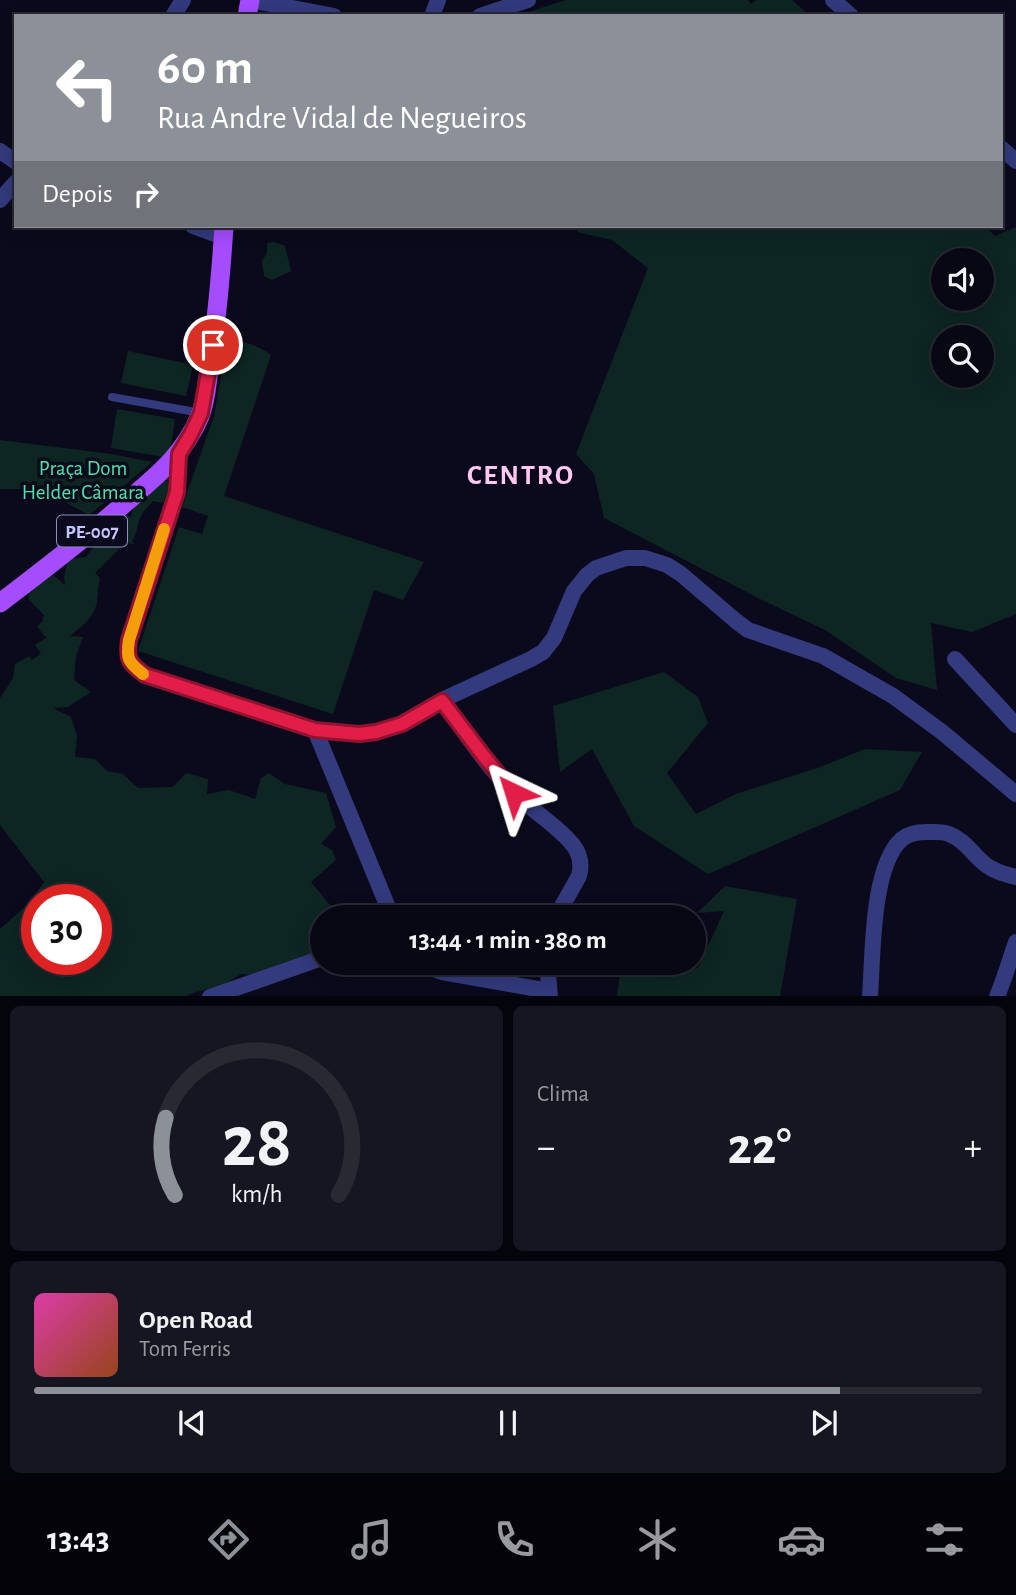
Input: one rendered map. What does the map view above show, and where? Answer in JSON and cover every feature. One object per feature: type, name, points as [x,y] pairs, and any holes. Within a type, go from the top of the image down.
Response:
[{"type":"main road","name":"PE-007","points":[[0,603],[83,539],[179,454],[201,413],[213,345],[224,232]]},
{"type":"street","points":[[250,0],[324,14]]},
{"type":"street","points":[[486,14],[528,0]]},
{"type":"street","points":[[834,0],[849,14]]},
{"type":"street","points":[[0,200],[14,183]]},
{"type":"street","points":[[203,228],[224,232]]},
{"type":"street","points":[[179,454],[177,492],[129,640],[129,661],[145,675],[315,730],[359,734],[376,732],[402,724],[442,701],[542,652],[554,638],[574,591],[587,575],[596,568],[626,558],[645,558],[667,565],[681,574],[748,630],[823,656],[893,696],[1016,794]]},
{"type":"street","points":[[955,659],[1016,725]]},
{"type":"street","points":[[442,701],[514,793],[562,833],[578,853],[581,869],[579,876],[563,905]]},
{"type":"street","points":[[315,730],[386,905]]},
{"type":"street","points":[[870,996],[878,889],[889,859],[903,838],[922,832],[948,833],[964,842],[998,872],[1016,877]]},
{"type":"street","points":[[997,996],[1016,942]]},
{"type":"street","points":[[209,996],[310,962]]},
{"type":"street","points":[[457,975],[549,994],[548,975]]},
{"type":"lane","points":[[112,397],[201,413]]},
{"type":"green space","points":[[566,0],[748,0],[751,4],[757,0],[792,0],[808,14],[522,14]]},
{"type":"green space","points":[[1016,227],[1016,614],[972,632],[931,623],[937,690],[896,678],[825,630],[604,518],[594,474],[576,454],[648,268],[612,240],[577,232],[578,228],[987,228],[995,236]]},
{"type":"green space","points":[[274,242],[285,246],[291,271],[272,280],[264,276],[262,261],[267,253],[267,243]]},
{"type":"green space","points":[[232,342],[253,345],[271,355],[224,496],[424,562],[403,600],[374,590],[333,714],[138,651],[179,527],[202,534],[208,516],[182,507],[214,416],[223,363],[231,351]]},
{"type":"green space","points":[[128,351],[193,365],[186,396],[121,383]]},
{"type":"green space","points":[[117,409],[175,419],[169,458],[111,448]]},
{"type":"green space","name":"Praça Dom Helder Câmara","points":[[0,440],[152,462],[89,515],[40,489],[0,489]]},
{"type":"green space","points":[[163,481],[168,481],[170,487],[163,503],[153,501],[141,516],[132,541],[134,544],[125,543],[95,573],[100,578],[96,607],[87,621],[70,636],[83,637],[76,656],[74,680],[91,692],[68,707],[53,708],[71,717],[77,736],[75,757],[95,759],[107,771],[123,774],[138,788],[173,787],[186,773],[208,779],[207,794],[229,790],[255,799],[261,778],[269,773],[285,784],[326,793],[336,827],[321,844],[332,850],[336,860],[311,882],[330,905],[310,905],[310,959],[294,967],[273,967],[252,975],[241,974],[222,986],[187,996],[0,996],[0,929],[21,910],[21,975],[112,975],[112,884],[43,884],[44,882],[0,825],[0,698],[13,678],[15,664],[29,656],[32,660],[41,653],[35,645],[46,638],[37,626],[44,615],[29,600],[29,591],[52,574],[65,585],[68,559],[86,557],[96,543],[107,540],[105,530],[115,525],[117,529],[125,515],[131,517],[134,506]]},
{"type":"green space","points":[[664,672],[698,697],[708,723],[667,773],[696,814],[736,794],[820,767],[865,749],[922,752],[900,790],[708,874],[634,826],[592,749],[560,772],[553,706]]},
{"type":"green space","points":[[725,886],[797,899],[780,996],[617,996],[620,975],[706,975],[706,950],[724,911],[706,912],[705,905]]},
{"type":"slow traffic","points":[[143,674],[129,661],[127,653],[164,529]]},
{"type":"district","name":"CENTRO","points":[[521,474]]},
{"type":"route","points":[[213,345],[201,413],[179,454],[177,492],[129,640],[129,661],[145,675],[315,730],[359,734],[387,730],[442,701],[514,793]]}]
